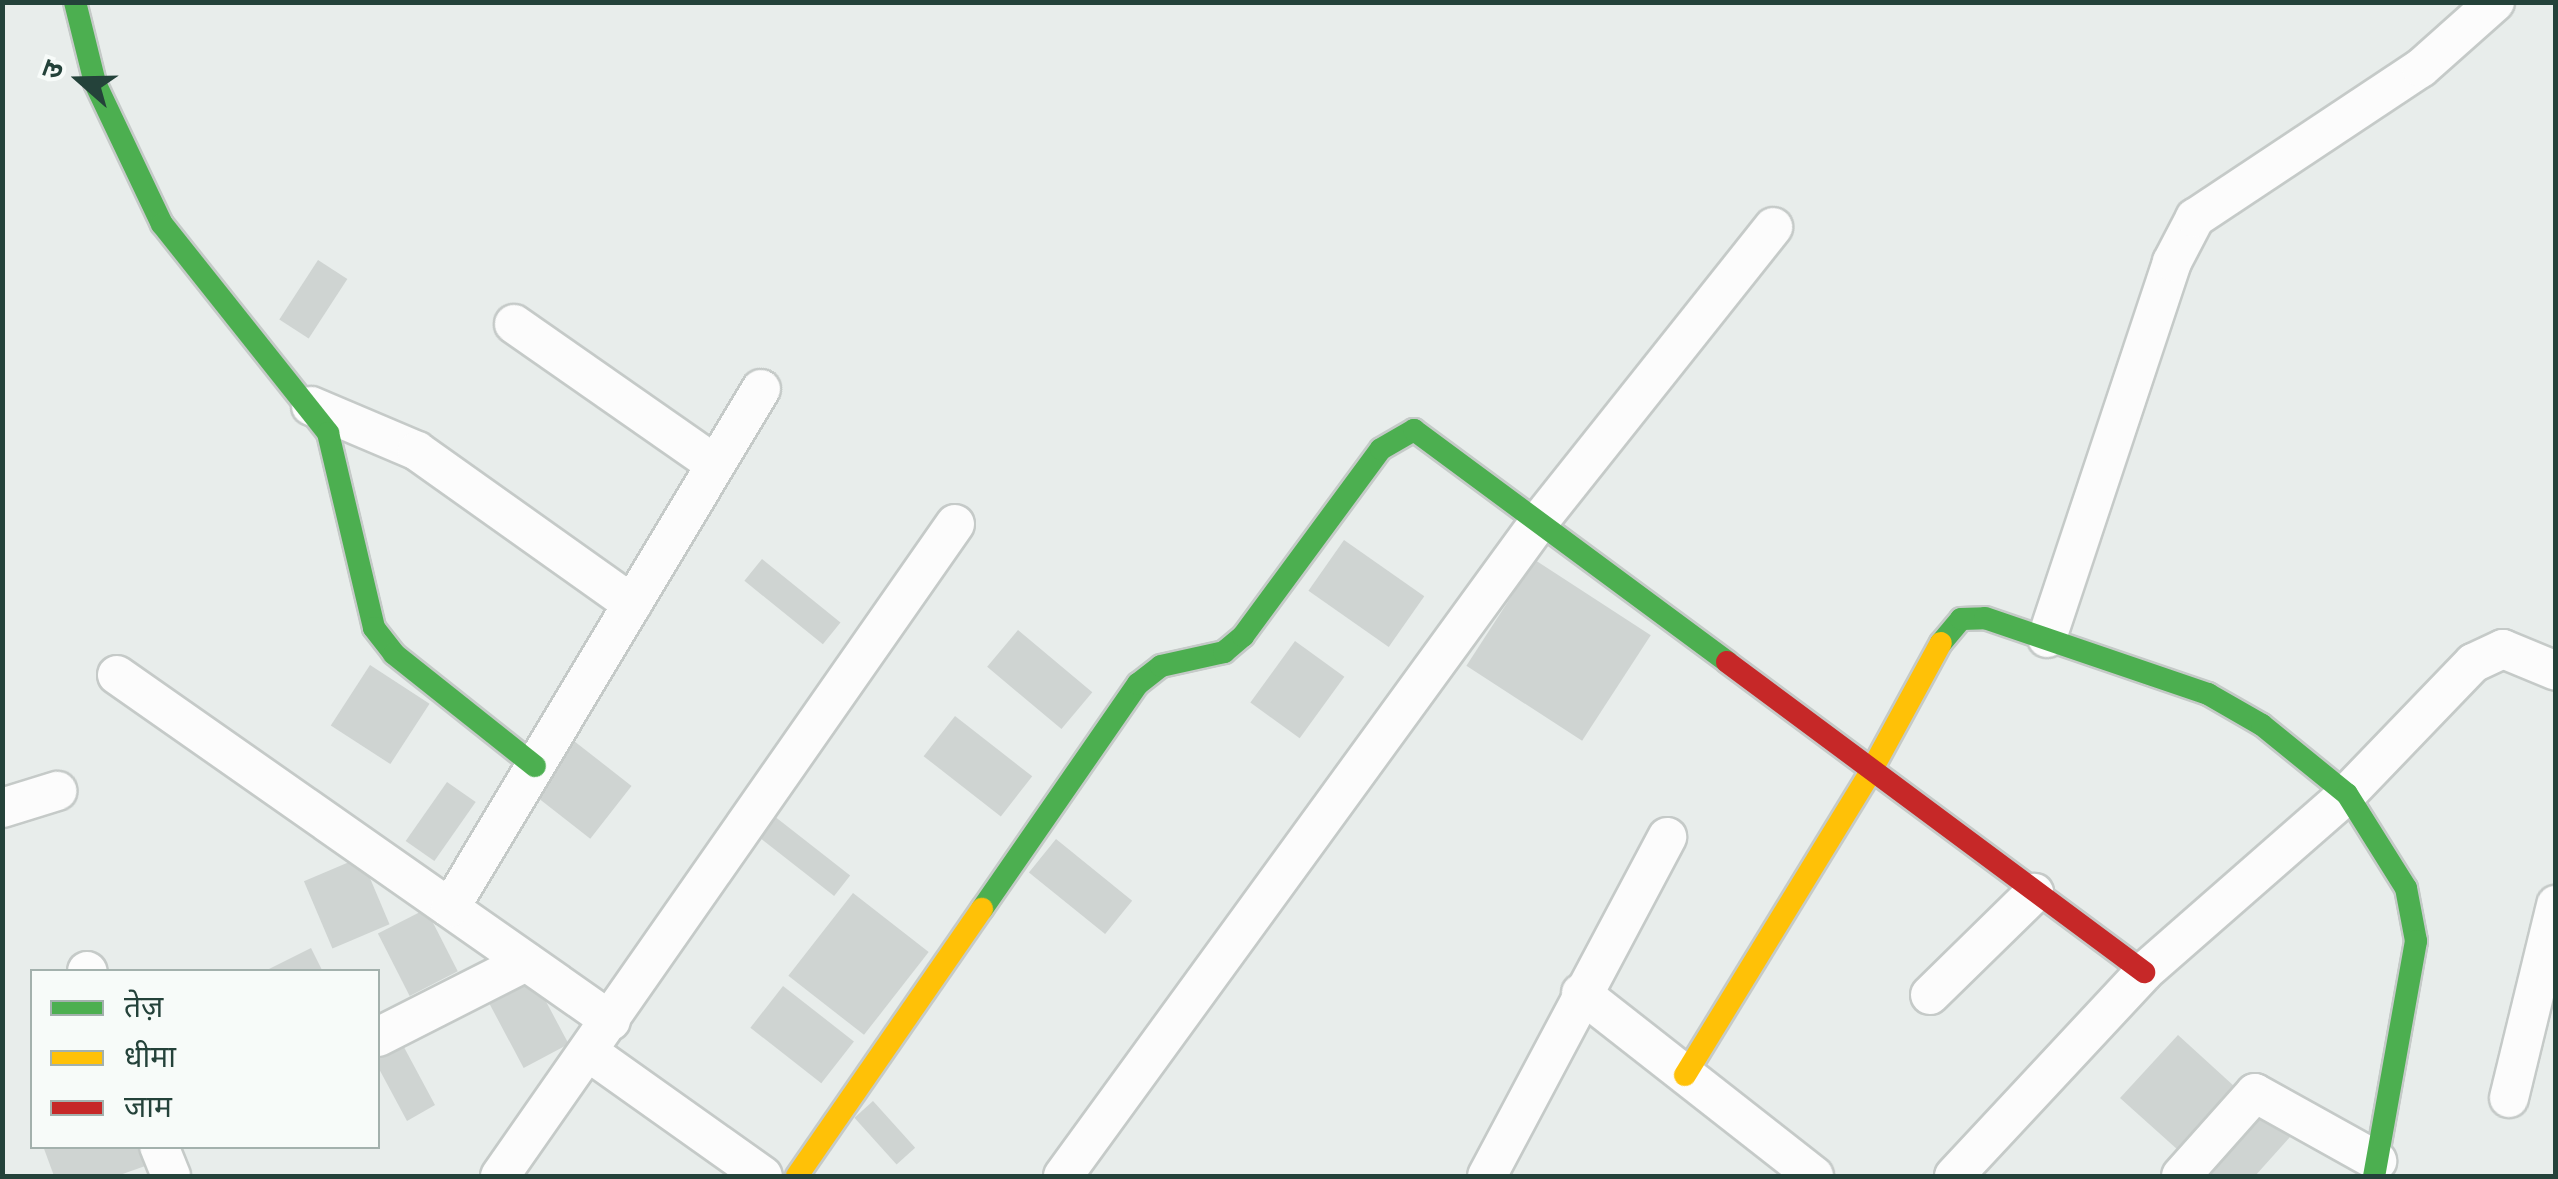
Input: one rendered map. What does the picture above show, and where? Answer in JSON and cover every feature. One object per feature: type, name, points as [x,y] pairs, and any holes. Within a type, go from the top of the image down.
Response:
[{"type":"street","points":[[75,2],[95,82],[162,224],[312,406],[337,460],[374,628],[394,654],[535,766]]},
{"type":"street","points":[[2046,638],[2172,262],[2195,218],[2421,68],[2495,2]]},
{"type":"street","points":[[1062,1176],[1541,519],[1773,227]]},
{"type":"street","points":[[514,324],[715,464]]},
{"type":"street","points":[[450,908],[760,389]]},
{"type":"street","points":[[312,406],[417,450],[632,604]]},
{"type":"street","points":[[797,1176],[1138,684],[1161,666],[1224,652],[1243,636],[1381,449],[1401,433],[1430,437],[1870,773],[2144,972]]},
{"type":"street","points":[[500,1176],[955,524]]},
{"type":"street","points":[[1685,1075],[1870,773],[1949,628],[1972,616],[2208,694],[2262,726],[2347,794],[2406,888],[2416,941],[2375,1169],[2255,1093],[2181,1176]]},
{"type":"street","points":[[1954,1176],[2144,972],[2347,794],[2489,652],[2520,653],[2556,672]]},
{"type":"street","points":[[117,676],[611,1021]]},
{"type":"street","points":[[2,808],[57,791]]},
{"type":"street","points":[[1487,1176],[1666,837]]},
{"type":"street","points":[[1930,995],[2034,893]]},
{"type":"street","points":[[2509,1098],[2556,905]]},
{"type":"street","points":[[380,1036],[526,962]]},
{"type":"street","points":[[1581,993],[1814,1176]]},
{"type":"street","points":[[590,1052],[763,1176]]},
{"type":"street","points":[[160,1149],[171,1176]]},
{"type":"building","points":[[318,260],[347,279],[309,339],[279,320]]},
{"type":"building","points":[[1344,540],[1424,596],[1389,647],[1308,591]]},
{"type":"building","points":[[762,559],[840,623],[823,644],[744,581]]},
{"type":"building","points":[[1535,560],[1651,635],[1582,741],[1466,666]]},
{"type":"building","points":[[1018,630],[1092,692],[1061,729],[987,667]]},
{"type":"building","points":[[1295,641],[1344,677],[1300,738],[1250,702]]},
{"type":"building","points":[[370,665],[430,704],[390,764],[331,725]]},
{"type":"building","points":[[955,716],[1032,776],[1001,817],[924,756]]},
{"type":"building","points":[[574,741],[632,786],[590,839],[533,794]]},
{"type":"building","points":[[447,782],[476,802],[434,861],[406,841]]},
{"type":"building","points":[[769,812],[850,875],[834,896],[753,832]]},
{"type":"building","points":[[1056,839],[1132,901],[1105,934],[1029,872]]},
{"type":"building","points":[[361,857],[390,924],[332,948],[304,881]]},
{"type":"building","points":[[853,893],[929,952],[864,1035],[788,976]]},
{"type":"building","points":[[426,909],[458,971],[410,996],[378,934]]},
{"type":"building","points":[[311,948],[322,969],[269,969]]},
{"type":"building","points":[[533,977],[569,1044],[524,1068],[488,1001]]},
{"type":"building","points":[[783,986],[854,1041],[821,1083],[750,1028]]},
{"type":"building","points":[[2178,1035],[2290,1137],[2255,1176],[2207,1176],[2120,1098]]},
{"type":"building","points":[[398,1036],[435,1105],[407,1121],[380,1071],[380,1047]]},
{"type":"building","points":[[873,1101],[915,1148],[897,1165],[854,1118]]},
{"type":"building","points":[[44,1149],[142,1149],[148,1165],[117,1176],[54,1176]]},
{"type":"traffic: fast","points":[[75,2],[95,83],[162,224],[328,433],[374,628],[394,654],[535,766]]},
{"type":"traffic: fast","points":[[982,909],[1138,684],[1161,666],[1224,652],[1243,636],[1381,449],[1414,430],[1727,662]]},
{"type":"traffic: fast","points":[[1941,643],[1961,619],[1985,618],[2208,694],[2262,725],[2347,794],[2406,888],[2416,941],[2374,1176]]},
{"type":"traffic: slow","points":[[1685,1075],[1870,773],[1941,643]]},
{"type":"traffic: slow","points":[[797,1176],[982,909]]},
{"type":"traffic: jam","points":[[1727,662],[2144,972]]}]
